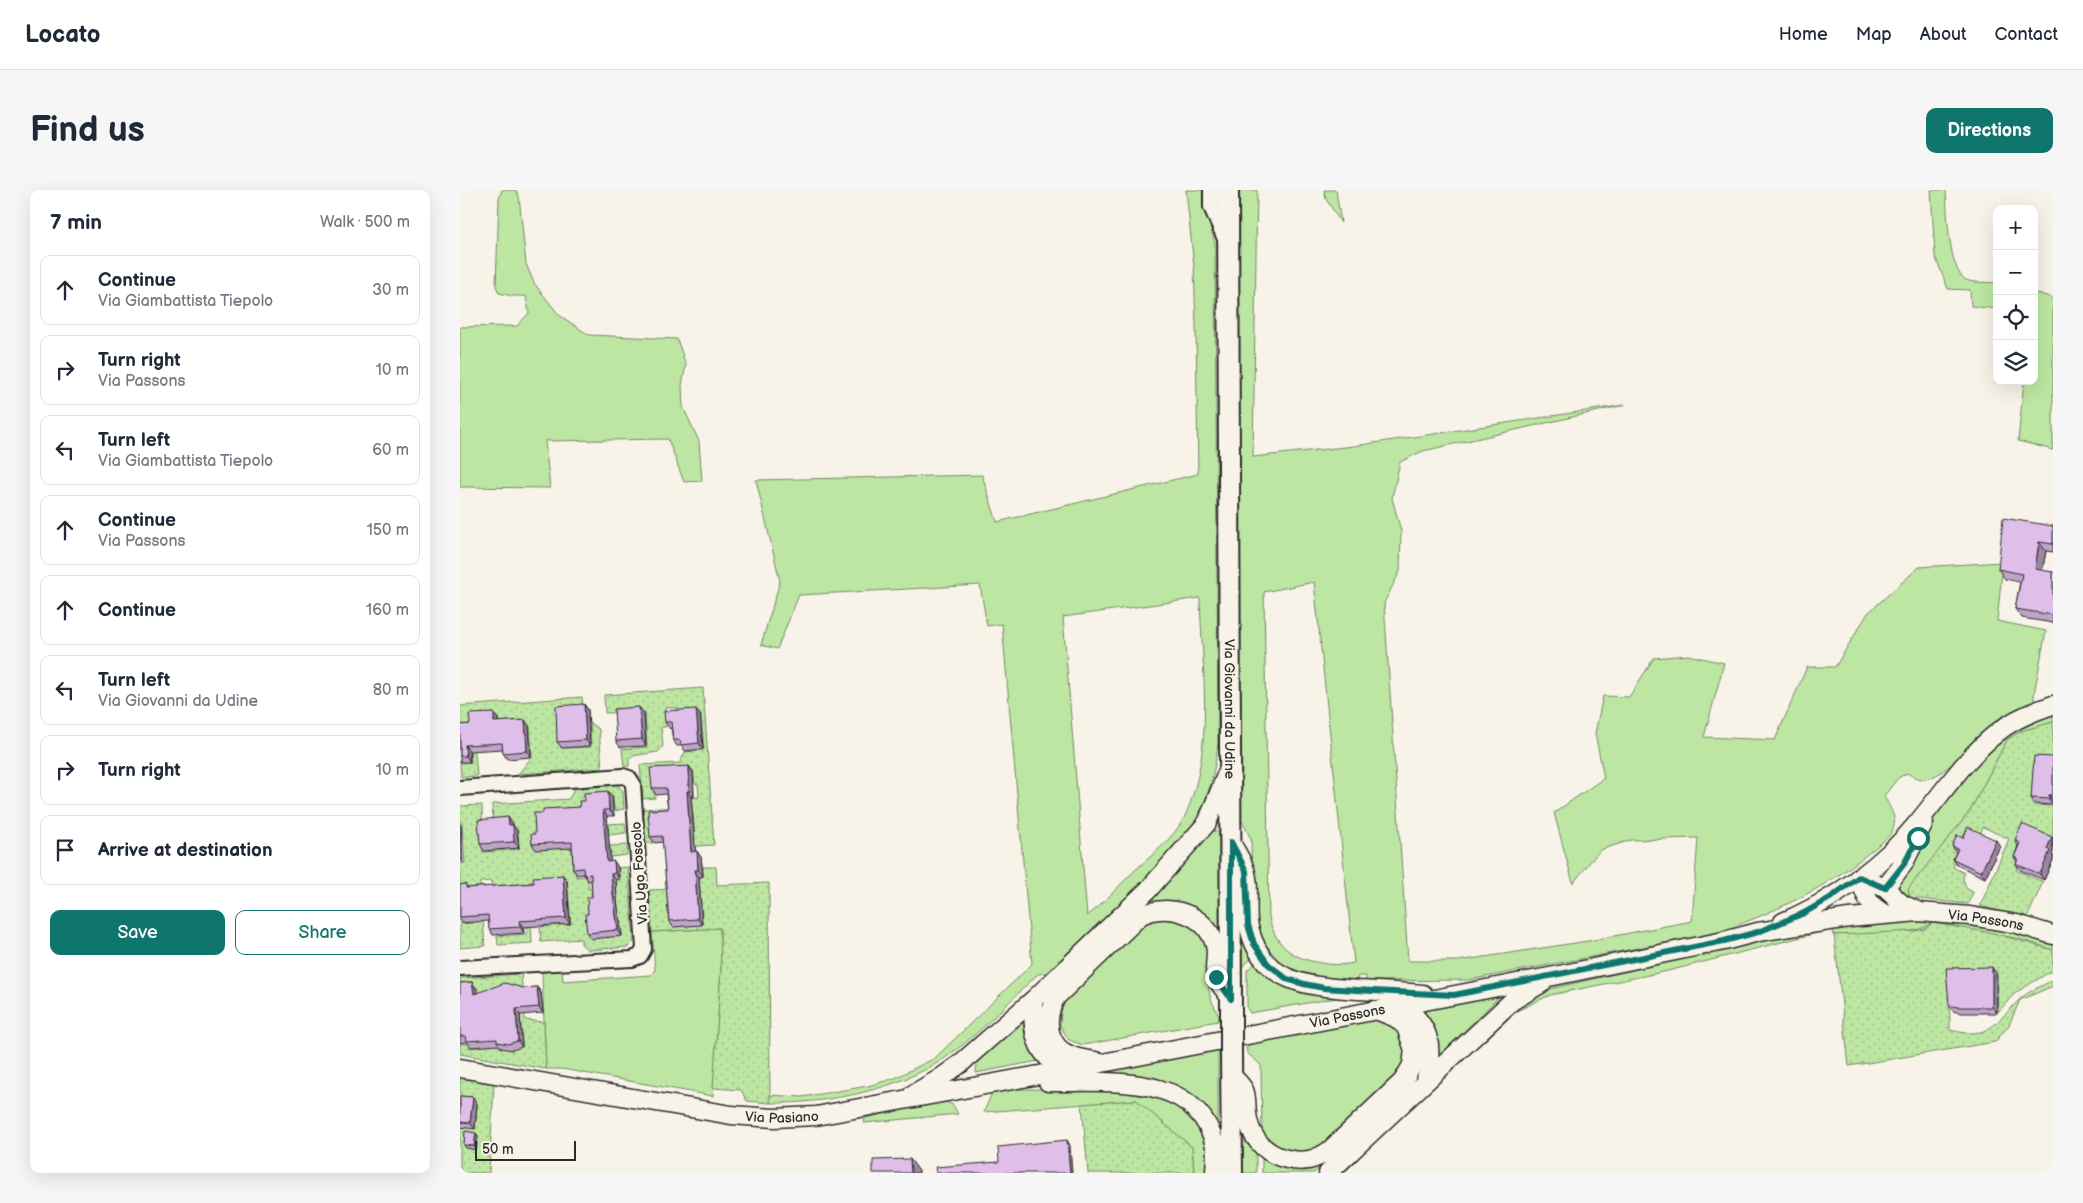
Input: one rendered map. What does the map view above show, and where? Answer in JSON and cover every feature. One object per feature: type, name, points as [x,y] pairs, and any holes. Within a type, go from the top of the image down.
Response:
[{"type":"main road","name":"Via Giovanni da Udine","points":[[1228,190],[1232,1173]]},
{"type":"street","points":[[1211,190],[1211,207],[1227,244]]},
{"type":"street","points":[[1758,932],[1804,913],[1830,898],[1889,854],[1929,810],[1958,773],[1998,732],[2024,716],[2053,705]]},
{"type":"street","points":[[901,1101],[939,1079],[960,1064],[1033,1000],[1148,890],[1207,823],[1231,764]]},
{"type":"street","name":"Via Ugo Foscolo","points":[[460,788],[622,776],[629,778],[633,784],[644,949],[640,956],[632,958],[460,968]]},
{"type":"street","points":[[1885,888],[1904,864],[1918,838],[1929,810]]},
{"type":"street","points":[[1231,842],[1246,871],[1248,925],[1254,944],[1276,972],[1287,979],[1324,988],[1454,995]]},
{"type":"street","points":[[1859,877],[1866,898],[1876,910],[1886,914]]},
{"type":"street","name":"Via Passons","points":[[1859,877],[1885,888],[1902,904],[1919,912]]},
{"type":"street","points":[[1103,1063],[1073,1057],[1064,1052],[1050,1035],[1048,1024],[1049,1012],[1056,997],[1141,916],[1151,911],[1175,910],[1201,922],[1210,932],[1216,946],[1216,977],[1231,1004]]},
{"type":"street","name":"Via Passons","points":[[1103,1063],[1554,976],[1724,941],[1758,932],[1886,914],[1919,912],[1970,916],[2017,924],[2053,935]]},
{"type":"street","points":[[1328,1173],[1512,1001],[1554,976]]},
{"type":"street","points":[[1033,1000],[1033,1022],[1040,1048],[1053,1064],[1066,1070]]},
{"type":"street","points":[[1404,1004],[1419,1018],[1426,1030],[1429,1053],[1426,1081]]},
{"type":"street","points":[[1231,1075],[1245,1090],[1247,1122],[1258,1143],[1283,1158],[1308,1162],[1330,1150],[1403,1080],[1412,1065],[1414,1050],[1406,1027],[1396,1018],[1376,1010]]},
{"type":"street","name":"Via Pasiano","points":[[460,1068],[731,1115],[774,1118],[816,1116],[1103,1063]]},
{"type":"street","points":[[960,1064],[957,1080],[962,1085],[970,1088]]},
{"type":"street","points":[[1010,1081],[1125,1084],[1167,1090],[1186,1100],[1197,1111],[1209,1128],[1215,1148],[1215,1173]]},
{"type":"green space","points":[[502,190],[516,190],[519,196],[526,264],[534,283],[559,315],[589,335],[677,339],[686,365],[682,385],[683,407],[699,441],[702,481],[684,482],[668,439],[545,441],[550,488],[460,487],[460,327],[517,326],[529,313],[526,296],[512,296],[499,293],[496,286],[499,198]]},
{"type":"green space","points":[[1186,190],[1206,190],[1207,217],[1215,243],[1218,742],[1216,760],[1208,792],[1195,821],[1164,861],[1046,973],[1038,974],[981,1029],[945,1058],[906,1079],[861,1093],[814,1101],[770,1103],[770,1095],[802,1097],[868,1086],[895,1078],[935,1058],[1032,964],[1002,624],[987,626],[980,585],[799,595],[777,649],[761,645],[780,581],[756,480],[982,475],[997,522],[1198,474],[1194,267]],"holes":[[[1200,598],[1204,708],[1200,764],[1194,791],[1185,816],[1168,840],[1087,916],[1063,617]]]},
{"type":"green space","points":[[1236,190],[1257,190],[1253,457],[1354,446],[1625,405],[1423,451],[1400,462],[1392,498],[1401,531],[1400,571],[1384,603],[1408,961],[1458,961],[1588,941],[1692,921],[1698,838],[1631,840],[1600,850],[1573,883],[1554,813],[1604,778],[1595,733],[1603,696],[1629,697],[1654,658],[1688,655],[1724,663],[1704,737],[1775,740],[1807,667],[1835,667],[1868,613],[1919,567],[2003,562],[1997,621],[2046,631],[2034,702],[1989,727],[1944,771],[1923,779],[1907,773],[1898,778],[1884,796],[1894,817],[1894,826],[1885,840],[1852,866],[1815,890],[1754,919],[1712,934],[1469,980],[1366,981],[1366,976],[1358,976],[1357,982],[1307,980],[1280,966],[1263,947],[1252,909],[1251,839],[1241,819],[1238,806]],"holes":[[[1314,582],[1354,963],[1328,964],[1306,960],[1297,956],[1283,946],[1277,938],[1269,918],[1264,592]]]},
{"type":"green space","points":[[1324,190],[1336,190],[1341,223],[1326,199]]},
{"type":"green space","points":[[1931,190],[1946,190],[1948,224],[1955,265],[1966,280],[1993,283],[1993,309],[1971,306],[1970,290],[1948,289],[1935,256]]},
{"type":"green space","points":[[2038,293],[2053,298],[2053,450],[2018,441],[2024,385],[2038,385]]},
{"type":"green space","points":[[703,688],[714,845],[680,847],[679,841],[695,840],[693,814],[651,816],[653,843],[646,843],[643,809],[676,807],[679,799],[699,797],[698,784],[695,784],[693,770],[653,773],[655,798],[643,799],[640,765],[680,763],[685,752],[704,750],[701,714],[678,716],[677,708],[665,708],[666,727],[661,727],[663,746],[658,752],[632,756],[629,760],[629,766],[624,766],[622,749],[647,747],[645,712],[605,713],[604,695]]},
{"type":"green space","points":[[582,697],[583,710],[559,712],[561,748],[591,747],[590,723],[599,729],[602,768],[518,774],[532,757],[530,726],[500,728],[498,718],[472,720],[477,776],[461,777],[460,763],[471,762],[469,730],[460,731],[460,706]]},
{"type":"green space","points":[[2053,712],[2053,722],[2022,731],[2007,740],[1970,811],[1908,895],[1910,898],[1908,901],[1897,892],[1895,883],[1924,842],[1934,817],[1980,755],[2004,734]]},
{"type":"green space","points":[[2053,722],[2053,760],[2034,760],[2033,805],[2053,806],[2053,839],[2026,828],[2017,847],[2022,850],[2016,870],[2043,882],[2027,918],[1980,906],[2009,839],[1983,827],[1980,835],[1966,841],[1960,839],[1955,852],[1959,855],[1953,867],[1964,873],[1963,879],[1967,889],[1973,892],[1968,904],[1910,898],[1908,889],[1970,811],[2007,740],[2021,731]]},
{"type":"green space","points":[[617,784],[623,791],[624,809],[614,811],[613,795],[582,797],[583,815],[575,868],[576,877],[587,876],[589,889],[617,887],[616,880],[620,880],[618,868],[628,867],[634,941],[628,947],[588,950],[581,944],[581,939],[541,942],[540,927],[571,924],[567,880],[529,882],[532,943],[498,945],[497,936],[527,934],[524,888],[492,891],[491,881],[480,882],[485,946],[460,948],[460,924],[474,923],[471,889],[460,890],[460,864],[465,863],[462,824],[460,824],[460,806],[482,805],[483,852],[519,849],[518,830],[514,830],[513,821],[493,823],[492,804],[569,799],[574,789]]},
{"type":"green space","points":[[625,823],[626,833],[609,835],[608,824]]},
{"type":"green space","points":[[1210,830],[1219,832],[1220,937],[1165,903],[1143,903],[1180,867]]},
{"type":"green space","points":[[627,845],[627,855],[611,857],[610,846]]},
{"type":"green space","points":[[703,867],[716,867],[717,885],[769,883],[770,1103],[747,1101],[741,1090],[713,1088],[721,970],[720,928],[652,932],[649,890],[677,889],[697,878],[703,877]]},
{"type":"green space","points":[[1154,916],[1182,922],[1203,937],[1208,956],[1209,991],[1219,1017],[1218,1021],[1083,1045],[1069,1040],[1060,1026],[1061,1011],[1068,995],[1139,926]]},
{"type":"green space","points":[[1911,918],[1982,925],[2027,935],[2053,944],[2053,950],[2020,939],[1932,923],[1913,931],[1886,934],[1834,935],[1833,929],[1668,971],[1550,995],[1517,1011],[1390,1127],[1344,1173],[1334,1173],[1515,1005],[1545,990],[1812,929]]},
{"type":"green space","points":[[1932,923],[1993,933],[2053,950],[2053,970],[2015,993],[1998,1012],[1997,971],[1949,972],[1950,1030],[1963,1033],[1983,1031],[1997,1023],[2019,1000],[2027,994],[2053,980],[2053,986],[2020,1000],[2009,1025],[1995,1042],[1849,1066],[1834,935],[1915,931],[1925,929]]},
{"type":"green space","points":[[720,928],[721,970],[713,1096],[562,1069],[546,1069],[542,972],[562,970],[563,981],[651,975],[655,970],[652,932]]},
{"type":"green space","points":[[1241,934],[1253,957],[1241,968]]},
{"type":"green space","points":[[1257,962],[1279,980],[1298,990],[1319,995],[1348,996],[1250,1013],[1247,1008],[1247,970]]},
{"type":"green space","points":[[521,974],[525,1020],[544,1022],[546,1069],[460,1054],[460,1044],[469,1044],[470,1048],[483,1046],[478,988],[460,988],[460,978]]},
{"type":"green space","points":[[1502,994],[1436,1059],[1419,1010]]},
{"type":"green space","points":[[1022,1017],[1025,1036],[1038,1061],[976,1073],[977,1064],[986,1049]]},
{"type":"green space","points":[[1372,1019],[1386,1020],[1397,1028],[1407,1054],[1404,1066],[1397,1077],[1321,1146],[1309,1153],[1281,1152],[1262,1138],[1261,1065],[1247,1053],[1246,1047],[1248,1047],[1249,1043]]},
{"type":"green space","points":[[1218,1048],[1218,1134],[1184,1092],[1156,1079],[1072,1075]]},
{"type":"green space","points":[[460,1078],[494,1084],[489,1173],[460,1173]]},
{"type":"green space","points":[[993,1090],[1134,1090],[1169,1097],[1191,1115],[1206,1140],[1208,1173],[1194,1173],[1192,1147],[1136,1100],[984,1112]]},
{"type":"green space","points":[[1136,1100],[1192,1147],[1194,1173],[1088,1173],[1082,1104]]},
{"type":"green space","points":[[944,1101],[953,1105],[958,1114],[864,1123],[865,1118]]},
{"type":"green space","points":[[1241,1128],[1250,1145],[1256,1150],[1256,1173],[1240,1173]]},
{"type":"green space","points":[[1262,1154],[1321,1162],[1322,1166],[1314,1173],[1262,1173]]},
{"type":"building","points":[[2003,518],[2053,526],[2053,544],[2039,542],[2035,569],[2053,572],[2053,615],[2015,609],[2022,574],[1998,569]]},
{"type":"building","points":[[584,704],[586,740],[557,742],[556,706]]},
{"type":"building","points":[[639,707],[642,739],[616,741],[614,709]]},
{"type":"building","points":[[696,709],[699,743],[681,745],[680,740],[673,740],[671,722],[665,722],[664,711]]},
{"type":"building","points":[[494,713],[494,722],[525,720],[527,751],[503,753],[502,743],[465,745],[466,756],[460,756],[460,725],[470,724],[469,714]]},
{"type":"building","points":[[2034,756],[2053,757],[2053,795],[2049,795],[2049,799],[2031,798]]},
{"type":"building","points":[[689,766],[689,791],[687,791],[691,852],[697,851],[698,870],[695,870],[698,919],[669,921],[662,836],[650,837],[648,810],[668,809],[666,788],[652,788],[650,768]]},
{"type":"building","points":[[608,791],[609,810],[603,810],[607,862],[614,861],[615,873],[611,874],[618,930],[587,933],[585,914],[588,914],[587,897],[592,897],[591,874],[584,875],[583,868],[573,869],[572,842],[532,844],[531,834],[535,834],[534,813],[543,813],[543,809],[580,807],[579,801],[585,801],[584,793]]},
{"type":"building","points":[[508,817],[509,825],[513,825],[514,842],[480,844],[478,820]]},
{"type":"building","points":[[2022,824],[2052,837],[2047,849],[2050,851],[2040,874],[2016,864],[2018,859],[2014,857],[2020,843],[2015,840]]},
{"type":"building","points":[[1968,827],[1996,840],[1981,872],[1953,859],[1958,849],[1952,846],[1957,835],[1963,838]]},
{"type":"building","points":[[563,875],[566,918],[519,921],[520,927],[489,929],[488,915],[460,917],[460,885],[466,884],[466,888],[534,883],[533,877]]},
{"type":"building","points":[[1992,967],[1992,1007],[1957,1007],[1949,1005],[1946,968]]},
{"type":"building","points":[[472,982],[474,994],[505,983],[523,988],[537,987],[539,1007],[516,1009],[518,1041],[508,1044],[497,1042],[497,1039],[467,1041],[466,1036],[460,1036],[460,983]]},
{"type":"building","points":[[460,1096],[473,1097],[470,1123],[460,1122]]},
{"type":"building","points":[[465,1131],[476,1133],[474,1146],[464,1145]]},
{"type":"building","points":[[1067,1140],[1070,1173],[936,1173],[935,1167],[999,1162],[998,1147]]},
{"type":"building","points":[[910,1159],[911,1173],[873,1173],[873,1160]]},
{"type":"route","points":[[1216,977],[1231,999],[1231,842],[1246,871],[1248,925],[1254,944],[1260,955],[1276,972],[1287,979],[1324,988],[1454,995],[1724,941],[1758,932],[1804,913],[1830,898],[1859,877],[1885,888],[1904,864],[1918,838]]}]
